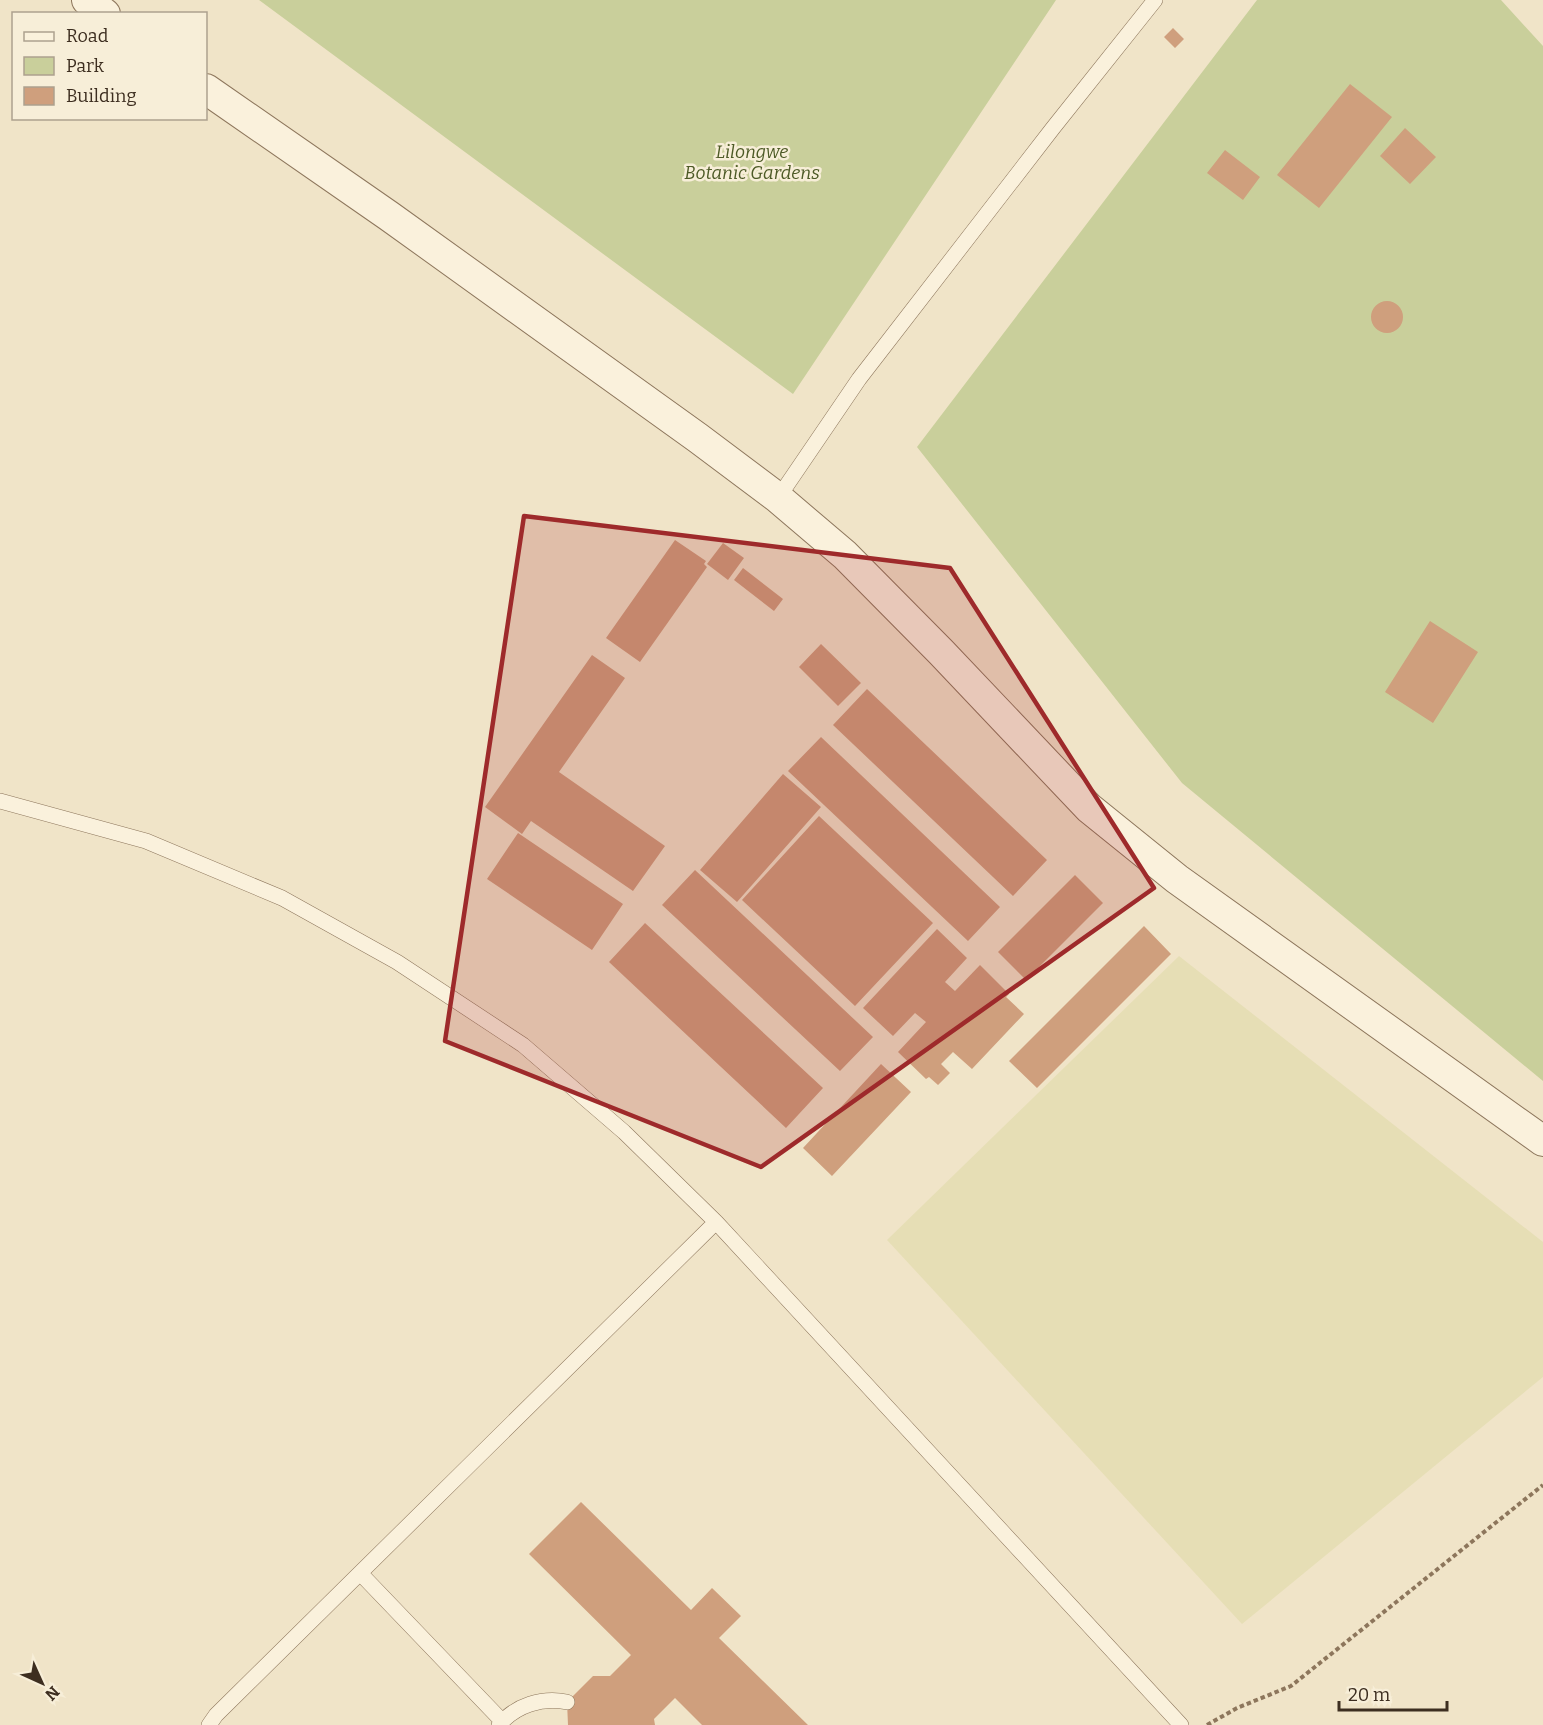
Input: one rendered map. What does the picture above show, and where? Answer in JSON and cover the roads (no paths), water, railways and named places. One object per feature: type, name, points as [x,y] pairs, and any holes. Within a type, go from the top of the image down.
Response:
[{"type":"street","points":[[87,0],[102,12]]},
{"type":"street","points":[[207,90],[389,216],[778,498],[845,555],[1089,808],[1178,879],[1543,1141]]},
{"type":"lane","points":[[778,498],[859,379],[1155,0]]},
{"type":"lane","points":[[0,801],[146,841],[282,898],[397,962],[523,1045],[624,1132],[716,1222],[1181,1725]]},
{"type":"lane","points":[[209,1725],[216,1715],[716,1222]]},
{"type":"lane","points":[[360,1573],[500,1723],[514,1711],[528,1705],[550,1700],[567,1702]]},
{"type":"park label","name":"Lilongwe Botanic Gardens","points":[[752,162]]}]
